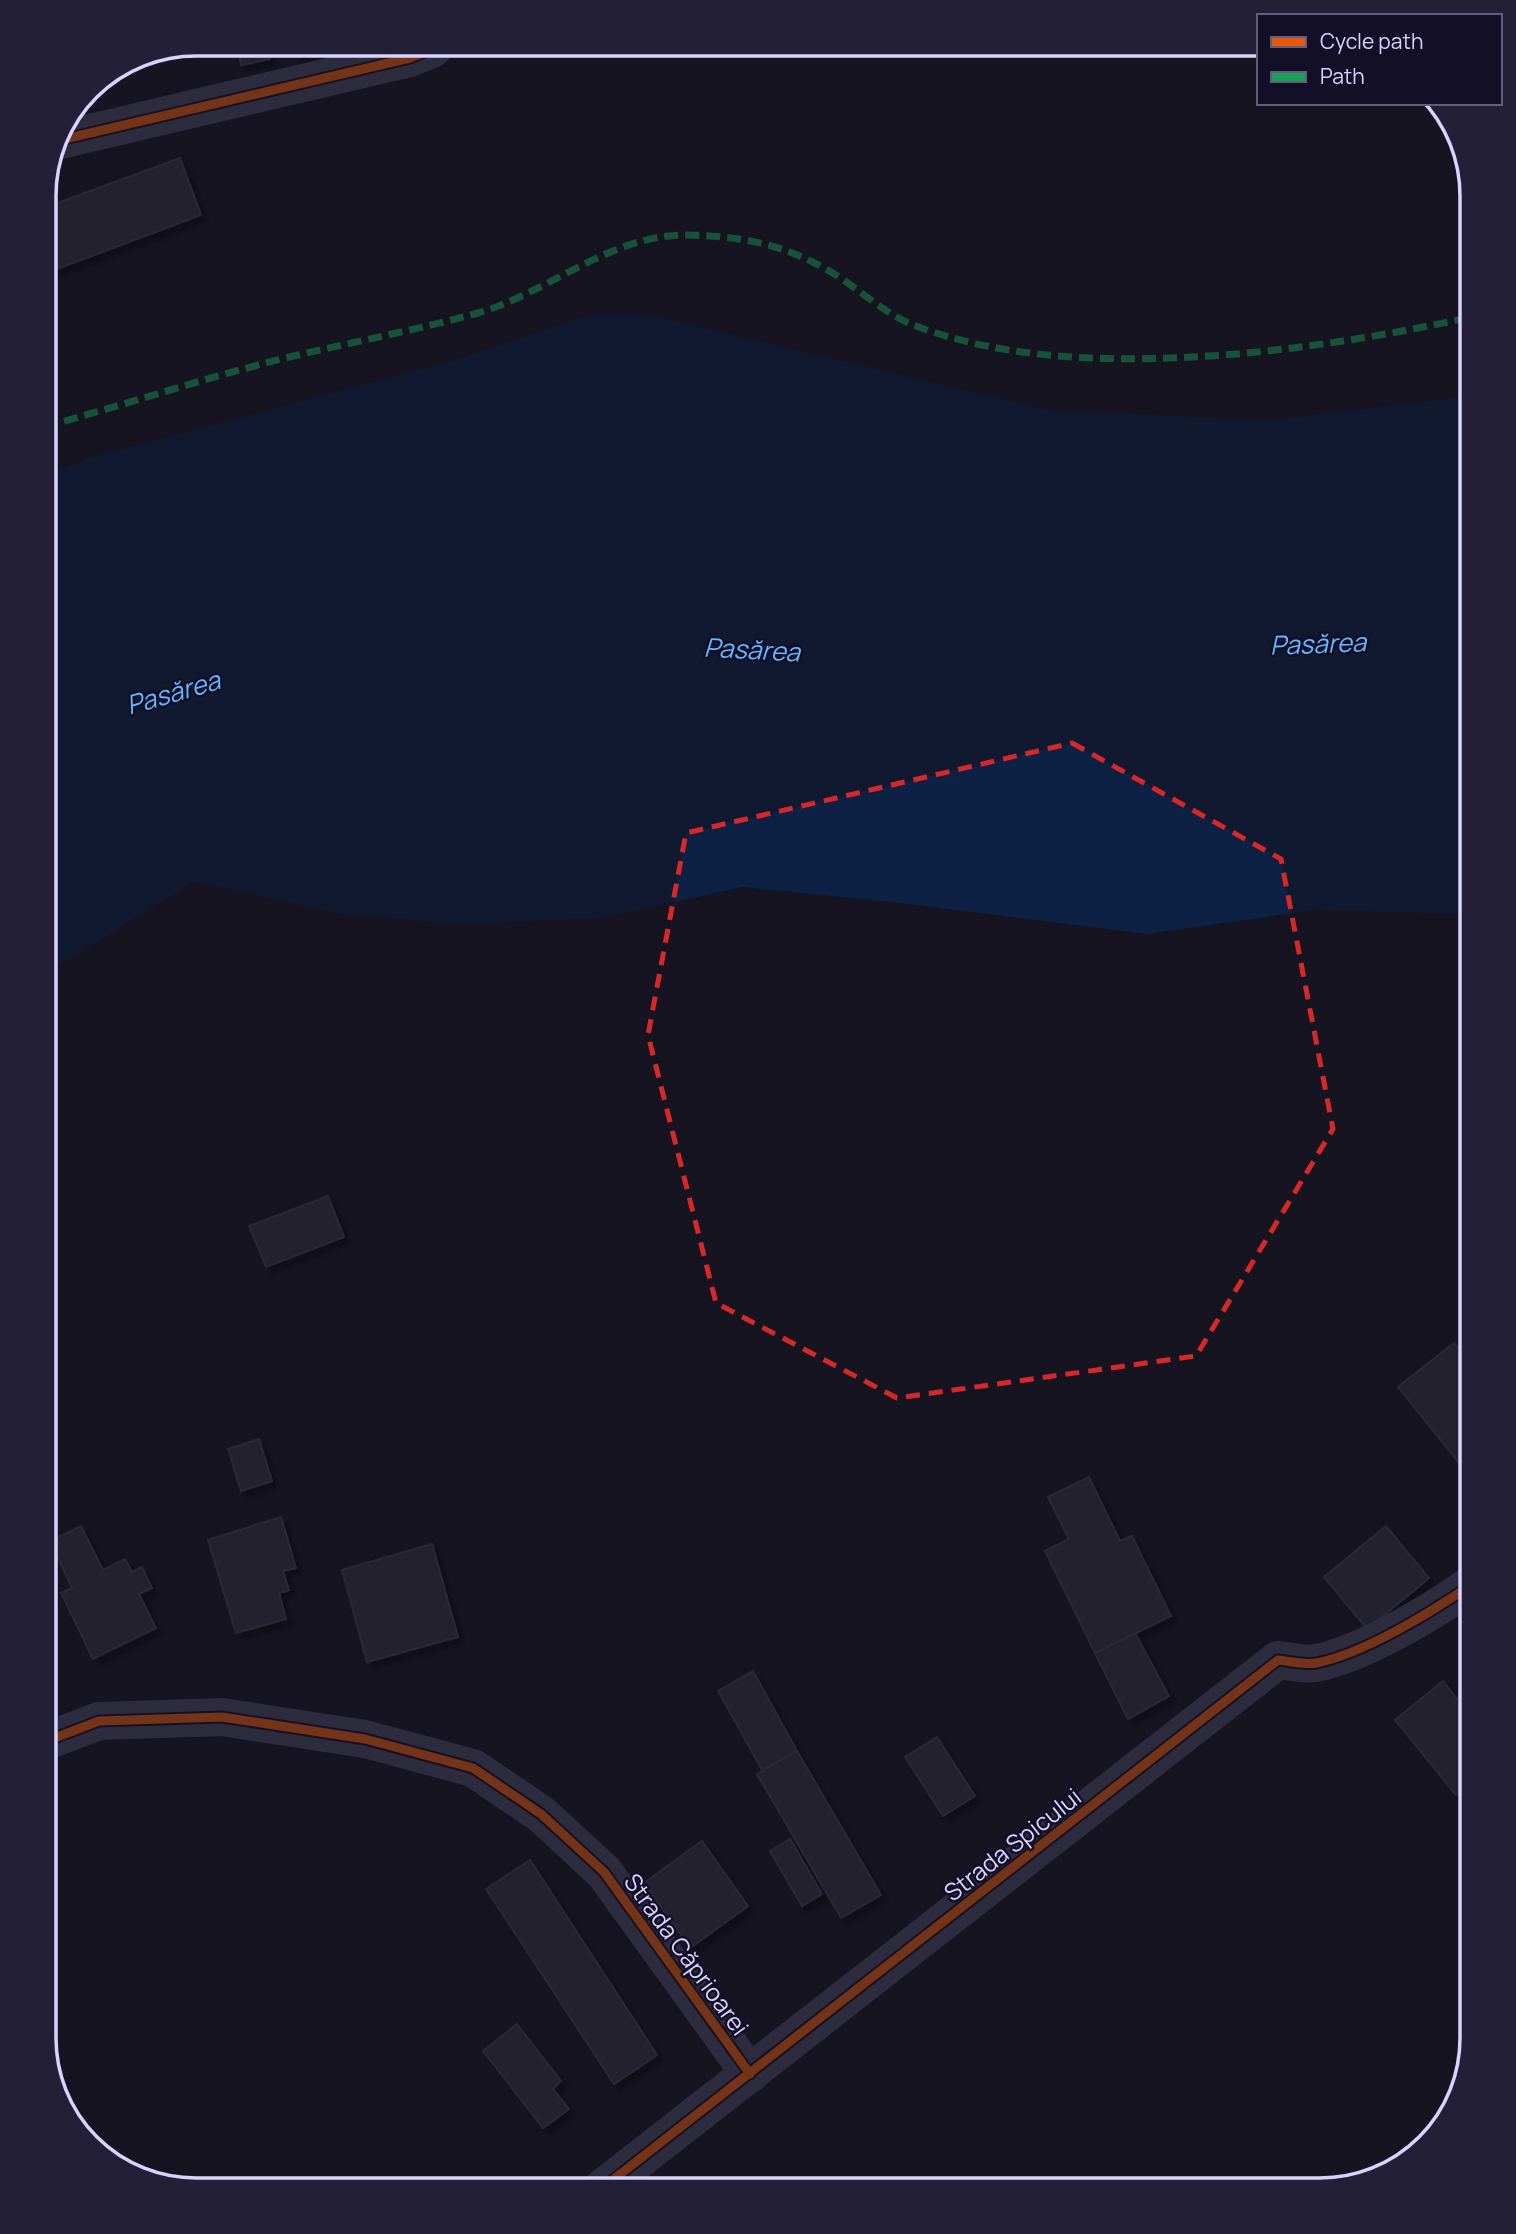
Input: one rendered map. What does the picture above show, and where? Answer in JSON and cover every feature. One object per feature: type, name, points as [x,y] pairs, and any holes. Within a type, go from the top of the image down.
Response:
[{"type":"street","points":[[69,138],[415,56]]},
{"type":"street","name":"Strada Spicului","points":[[616,2178],[1278,1660],[1314,1664],[1349,1651],[1404,1625],[1460,1591]]},
{"type":"street","name":"Strada Căprioarei","points":[[56,1737],[99,1721],[222,1717],[365,1739],[473,1768],[541,1814],[604,1872],[750,2074]]},
{"type":"highlighted area","points":[[1072,743],[1281,859],[1333,1129],[1196,1356],[897,1398],[716,1303],[648,1035],[686,833]]},
{"type":"water","name":"Pasărea","points":[[592,314],[649,315],[1051,411],[1273,420],[1460,397],[1460,914],[1315,910],[1147,934],[901,903],[743,887],[601,918],[455,924],[337,913],[194,881],[56,967],[56,471],[90,458],[452,361]]},
{"type":"building","points":[[239,56],[269,56],[270,59],[241,65]]},
{"type":"building","points":[[180,158],[201,215],[56,269],[56,204]]},
{"type":"building","points":[[328,1196],[344,1237],[266,1267],[249,1226]]},
{"type":"building","points":[[1454,1343],[1460,1350],[1460,1464],[1398,1387]]},
{"type":"building","points":[[259,1439],[272,1481],[241,1491],[228,1449]]},
{"type":"building","points":[[1089,1477],[1120,1541],[1132,1536],[1171,1616],[1095,1653],[1045,1551],[1069,1539],[1048,1497]]},
{"type":"building","points":[[281,1517],[296,1568],[283,1571],[289,1590],[279,1593],[286,1619],[236,1633],[208,1540]]},
{"type":"building","points":[[81,1526],[103,1570],[125,1559],[132,1572],[142,1567],[152,1588],[139,1594],[156,1628],[93,1659],[61,1593],[72,1588],[56,1554],[56,1538]]},
{"type":"building","points":[[1386,1526],[1429,1578],[1367,1629],[1324,1577]]},
{"type":"building","points":[[432,1544],[458,1637],[367,1662],[342,1570]]},
{"type":"building","points":[[1135,1633],[1169,1696],[1128,1719],[1095,1653]]},
{"type":"building","points":[[753,1671],[797,1751],[762,1770],[718,1691]]},
{"type":"building","points":[[1443,1681],[1460,1703],[1460,1792],[1456,1795],[1395,1720]]},
{"type":"building","points":[[937,1737],[975,1796],[943,1816],[905,1757]]},
{"type":"building","points":[[797,1751],[881,1895],[841,1918],[757,1774]]},
{"type":"building","points":[[790,1839],[822,1894],[802,1906],[770,1851]]},
{"type":"building","points":[[702,1841],[748,1906],[690,1948],[644,1883]]},
{"type":"building","points":[[530,1860],[657,2055],[614,2084],[486,1889]]},
{"type":"building","points":[[517,2024],[561,2081],[553,2089],[569,2109],[543,2128],[483,2051]]},
{"type":"marked path","points":[[56,424],[251,367],[478,313],[504,304],[606,254],[659,237],[709,236],[768,245],[805,258],[911,324],[974,343],[1042,354],[1115,359],[1265,351],[1338,342],[1460,319]]},
{"type":"cycle path","points":[[69,138],[415,56]]},
{"type":"cycle path","points":[[615,2178],[1278,1660],[1316,1663],[1355,1651],[1417,1619],[1460,1592]]},
{"type":"cycle path","points":[[56,1737],[99,1721],[222,1717],[365,1739],[473,1768],[541,1814],[604,1872],[750,2074]]}]
